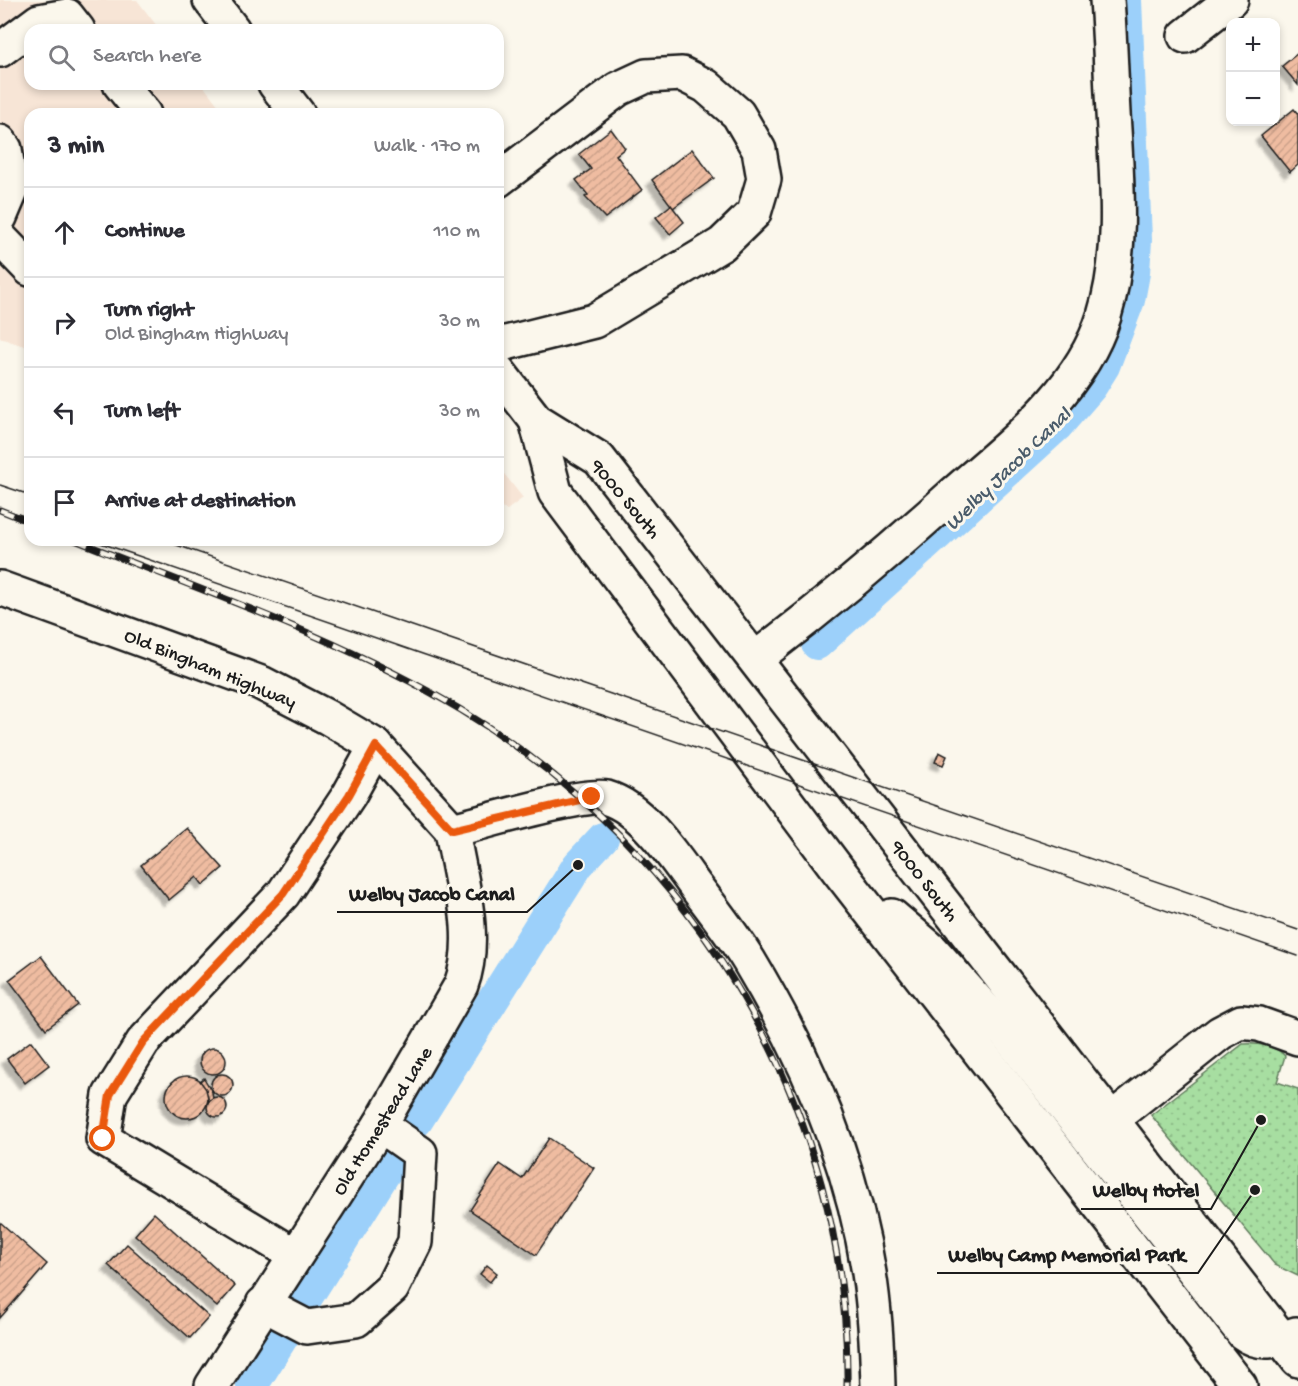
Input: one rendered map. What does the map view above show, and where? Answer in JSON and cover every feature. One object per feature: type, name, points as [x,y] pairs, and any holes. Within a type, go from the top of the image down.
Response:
[{"type":"main road","points":[[210,0],[228,24]]},
{"type":"main road","points":[[754,659],[824,607],[1022,433],[1066,387],[1092,344],[1106,306],[1116,250],[1116,180],[1107,0]]},
{"type":"main road","points":[[1185,36],[1231,0]]},
{"type":"main road","points":[[35,24],[39,21],[67,16],[73,24]]},
{"type":"main road","points":[[0,50],[24,32]]},
{"type":"main road","points":[[504,175],[618,89],[646,76],[682,74],[706,86],[738,114],[759,150],[764,179],[754,213],[722,244],[594,321],[504,344]]},
{"type":"main road","points":[[111,90],[125,108]]},
{"type":"main road","points":[[125,90],[139,108]]},
{"type":"main road","points":[[280,90],[293,108]]},
{"type":"main road","points":[[0,217],[11,191],[13,161]]},
{"type":"main road","points":[[0,238],[24,263]]},
{"type":"main road","name":"9000 South","points":[[504,379],[537,420],[599,459],[1112,1119],[1293,1344]]},
{"type":"main road","name":"9000 South","points":[[537,420],[555,492],[838,870],[1240,1386]]},
{"type":"main road","name":"Old Bingham Highway","points":[[0,588],[261,683],[327,717],[376,746],[452,830]]},
{"type":"main road","points":[[295,1255],[103,1139],[110,1095],[143,1042],[283,894],[349,795],[376,746]]},
{"type":"main road","points":[[452,830],[582,798],[605,798],[619,803],[640,819],[672,854],[747,958],[778,1011],[818,1097],[841,1158],[869,1273],[878,1386]]},
{"type":"main road","name":"Old Homestead Lane","points":[[212,1386],[380,1125],[454,1000],[467,969],[468,935],[452,830]]},
{"type":"main road","points":[[838,870],[932,950],[1006,1033],[1243,1333],[1256,1341],[1293,1344]]},
{"type":"main road","points":[[1112,1119],[1220,1033],[1241,1022],[1259,1024],[1298,1038]]},
{"type":"main road","points":[[263,1304],[307,1327],[356,1320],[392,1288],[415,1242],[420,1153],[380,1125]]},
{"type":"shaded area","points":[[0,0],[137,0],[155,24],[24,24],[24,90],[207,90],[220,108],[24,108],[24,346],[0,338]]},
{"type":"shaded area","points":[[504,474],[523,498],[507,510],[504,509]]},
{"type":"green space","points":[[1243,1044],[1266,1046],[1281,1052],[1285,1056],[1277,1082],[1298,1089],[1298,1276],[1275,1265],[1151,1115]]},
{"type":"building","points":[[1298,53],[1298,85],[1282,66]]},
{"type":"building","points":[[1294,109],[1298,114],[1298,165],[1290,172],[1261,136],[1273,126],[1280,126],[1280,120]]},
{"type":"building","points":[[611,129],[625,148],[616,155],[642,190],[605,218],[585,197],[588,195],[576,180],[591,169],[579,154]]},
{"type":"building","points":[[692,149],[714,178],[673,208],[652,180]]},
{"type":"building","points":[[671,205],[684,222],[670,234],[656,217]]},
{"type":"building","points":[[939,752],[947,756],[943,765],[935,762]]},
{"type":"building","points":[[187,828],[223,868],[203,885],[197,877],[169,900],[141,865]]},
{"type":"building","points":[[41,956],[78,1005],[46,1029],[9,980]]},
{"type":"building","points":[[31,1041],[49,1065],[25,1083],[7,1059]]},
{"type":"building","points":[[213,1048],[222,1052],[226,1061],[222,1070],[213,1074],[204,1070],[200,1061],[204,1052]]},
{"type":"building","points":[[222,1074],[230,1077],[233,1085],[230,1093],[222,1096],[214,1093],[211,1085],[214,1077]]},
{"type":"building","points":[[187,1076],[202,1082],[208,1097],[202,1112],[187,1118],[172,1112],[166,1097],[172,1082]]},
{"type":"building","points":[[204,1078],[212,1092],[213,1098],[209,1102],[206,1089],[200,1081]]},
{"type":"building","points":[[217,1097],[224,1100],[227,1107],[224,1114],[217,1117],[210,1114],[207,1107],[210,1100]]},
{"type":"building","points":[[549,1138],[594,1168],[536,1255],[470,1210],[500,1164],[522,1179]]},
{"type":"building","points":[[154,1213],[235,1286],[217,1307],[135,1235]]},
{"type":"building","points":[[0,1222],[47,1264],[0,1318]]},
{"type":"building","points":[[127,1244],[209,1317],[190,1338],[108,1265]]},
{"type":"building","points":[[487,1265],[497,1273],[490,1282],[480,1274]]},
{"type":"waterway","name":"Welby Jacob Canal","points":[[817,644],[1057,426],[1091,387],[1104,366],[1129,300],[1134,273],[1136,240],[1126,0]]},
{"type":"waterway","name":"Welby Jacob Canal","points":[[417,1121],[578,865],[603,838]]},
{"type":"waterway","name":"Welby Jacob Canal","points":[[304,1302],[391,1163]]},
{"type":"waterway","name":"Welby Jacob Canal","points":[[252,1386],[287,1330]]},
{"type":"tram line","points":[[0,485],[24,493]]},
{"type":"tram line","points":[[0,508],[24,516]]},
{"type":"tram line","points":[[109,546],[1298,956]]},
{"type":"tram line","points":[[179,546],[1298,930]]},
{"type":"railway","points":[[0,510],[24,520]]},
{"type":"railway","points":[[90,546],[320,638],[415,684],[461,710],[545,768],[621,836],[687,913],[743,997],[788,1088],[821,1184],[841,1283],[847,1386]]},
{"type":"place","name":"Welby Jacob Canal","points":[[578,865]]},
{"type":"place","name":"Welby Hotel","points":[[1261,1120]]},
{"type":"place","name":"Welby Camp Memorial Park","points":[[1255,1190]]},
{"type":"route","points":[[103,1139],[110,1095],[143,1042],[283,894],[349,795],[376,746],[452,830],[592,797]]}]
